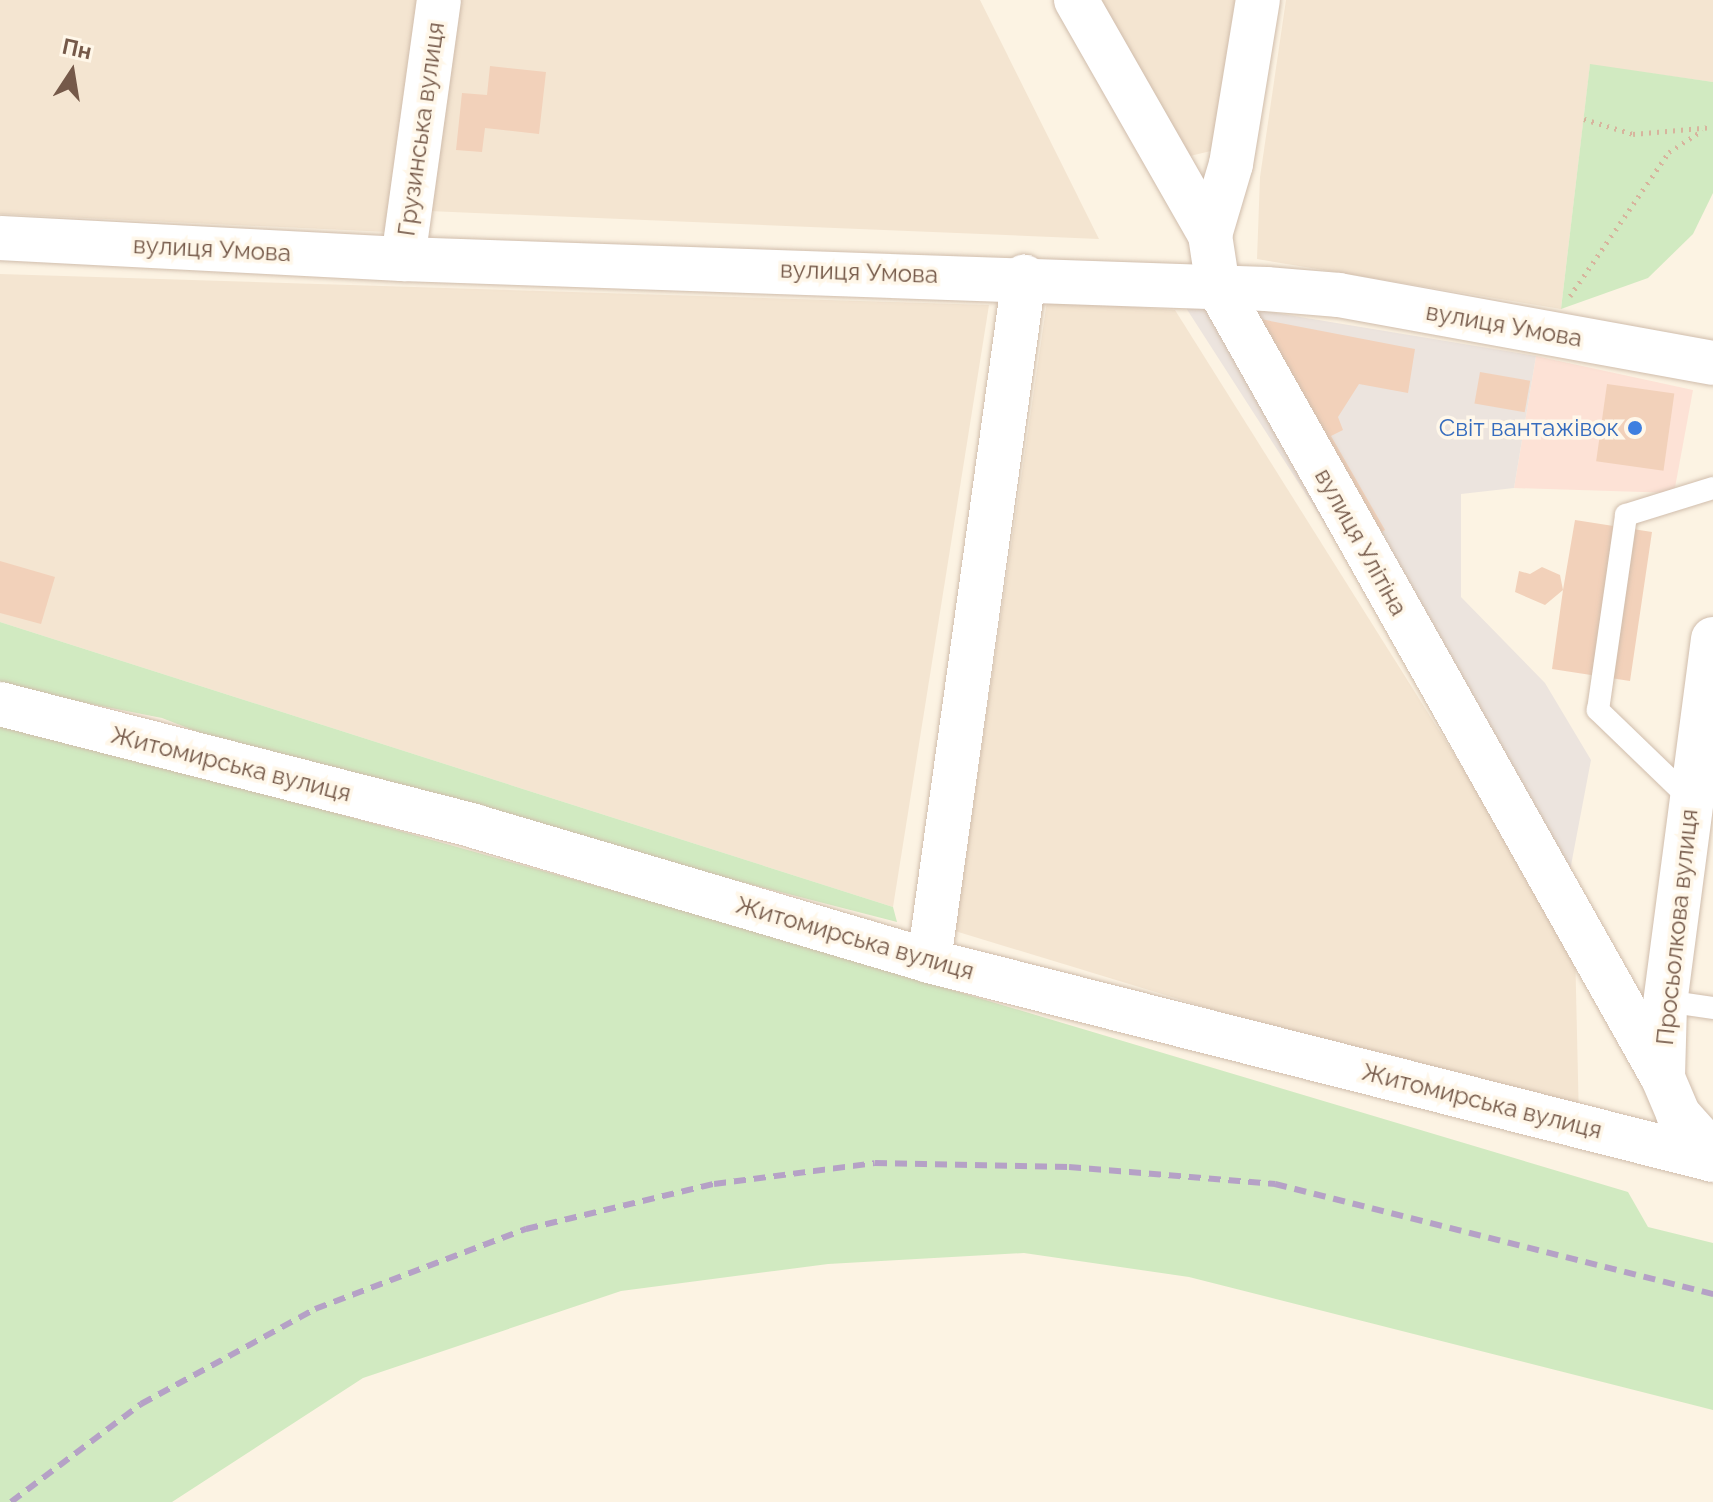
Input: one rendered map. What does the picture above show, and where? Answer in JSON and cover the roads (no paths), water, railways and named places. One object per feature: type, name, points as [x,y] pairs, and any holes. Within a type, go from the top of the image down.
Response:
[{"type":"street","name":"Грузинська вулиця","points":[[403,259],[439,0]]},
{"type":"street","name":"вулиця Улітіна","points":[[1076,0],[1210,235],[1218,287],[1663,1078]]},
{"type":"street","points":[[1210,235],[1231,164],[1258,0]]},
{"type":"street","name":"вулиця Умова","points":[[0,238],[403,259],[1024,277],[1339,295],[1713,363]]},
{"type":"street","points":[[929,961],[1024,277]]},
{"type":"street","name":"Просьолкова вулиця","points":[[1713,639],[1689,798],[1665,1001],[1663,1078],[1678,1114],[1713,1153]]},
{"type":"street","name":"Житомирська вулиця","points":[[0,704],[474,826],[929,961],[1713,1160]]},
{"type":"lane","points":[[1689,798],[1598,710],[1626,515],[1713,488]]},
{"type":"lane","points":[[1665,1001],[1713,1008]]},
{"type":"railway","points":[[11,1502],[141,1404],[315,1309],[526,1229],[714,1184],[875,1163],[1069,1167],[1275,1184],[1713,1294]]},
{"type":"place","name":"Світ вантажівок","points":[[1635,428]]}]
